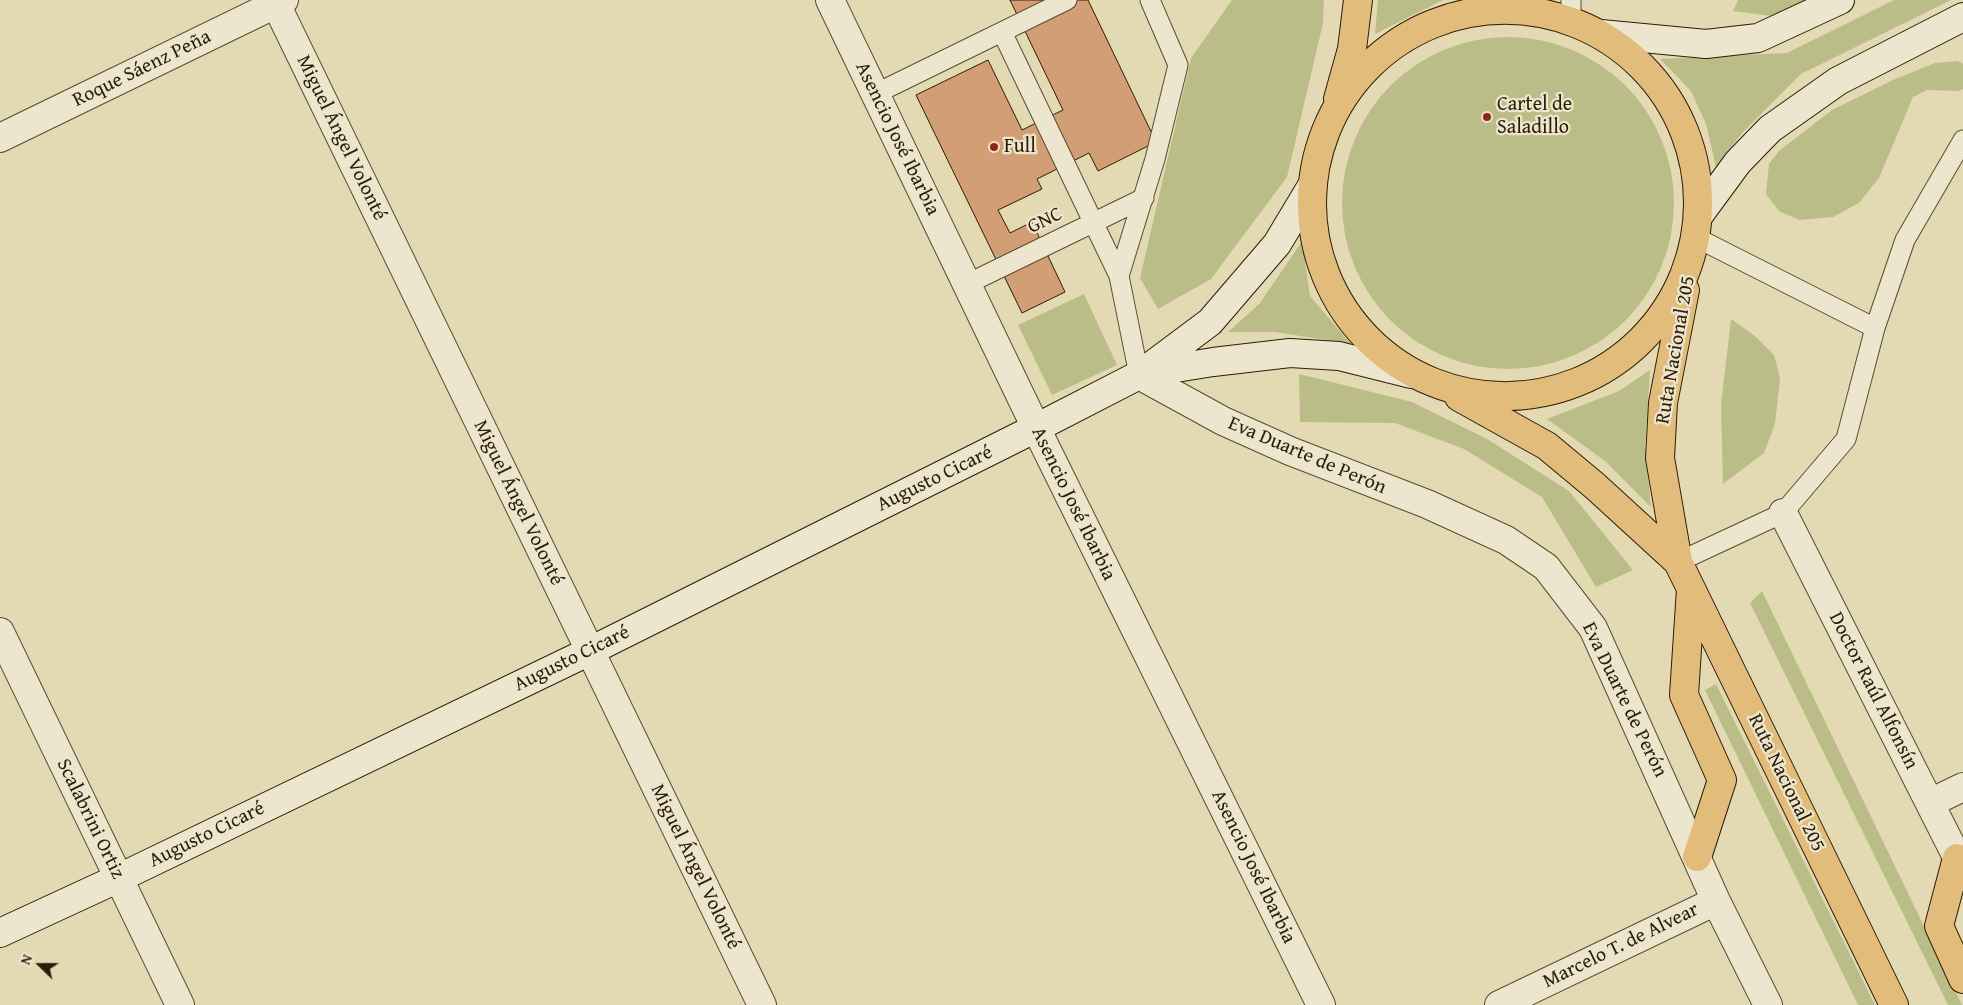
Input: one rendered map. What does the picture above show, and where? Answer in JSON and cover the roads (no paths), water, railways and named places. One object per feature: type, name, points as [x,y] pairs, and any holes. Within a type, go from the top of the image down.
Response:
[{"type":"main road","name":"Ruta Nacional 205","points":[[1358,0],[1352,49],[1333,114],[1320,148],[1313,184],[1315,241],[1333,294],[1367,340],[1411,374],[1443,388],[1547,446],[1595,486],[1678,562]]},
{"type":"main road","name":"Ruta Nacional 205","points":[[1333,114],[1370,65],[1420,29],[1478,11],[1530,6],[1571,10],[1644,66],[1676,110],[1695,161],[1695,236],[1663,403],[1660,458],[1678,562],[1894,1005]]},
{"type":"main road","name":"Ruta Nacional 205","points":[[1443,388],[1504,398],[1513,397],[1566,388],[1622,359],[1665,313],[1695,236]]},
{"type":"main road","points":[[1691,587],[1684,695],[1722,780],[1697,857]]},
{"type":"main road","points":[[1960,864],[1939,926],[1963,979]]},
{"type":"street","name":"Asencio José Ibarbia","points":[[830,0],[1036,428],[1321,1005]]},
{"type":"street","points":[[1601,34],[1706,44],[1758,38],[1840,0]]},
{"type":"street","name":"Roque Sáenz Peña","points":[[0,138],[278,1]]},
{"type":"street","name":"Miguel Ángel Volonté","points":[[278,1],[762,1005]]},
{"type":"street","points":[[1695,236],[1738,162],[1770,129],[1838,81],[1963,17]]},
{"type":"street","points":[[1139,375],[1210,322],[1277,244],[1313,184]]},
{"type":"street","points":[[1139,375],[1213,362],[1290,353],[1339,356],[1411,374]]},
{"type":"street","name":"Augusto Cicaré","points":[[0,932],[118,878],[590,651],[1139,375]]},
{"type":"street","name":"Eva Duarte de Perón","points":[[1139,375],[1223,421],[1290,451],[1427,504],[1506,540],[1546,567],[1594,628],[1716,901],[1768,1005]]},
{"type":"street","name":"Doctor Raúl Alfonsín","points":[[1783,513],[1960,864]]},
{"type":"street","name":"Scalabrini Ortiz","points":[[0,632],[180,1005]]},
{"type":"street","points":[[1930,804],[1963,787]]},
{"type":"street","name":"Marcelo T. de Alvear","points":[[1499,1005],[1716,901]]},
{"type":"lane","points":[[875,94],[1067,0]]},
{"type":"lane","points":[[1119,276],[1155,159],[1178,65],[1150,0]]},
{"type":"lane","points":[[1002,32],[1119,276],[1139,375]]},
{"type":"lane","points":[[1678,562],[1783,513],[1846,439],[1875,328],[1905,240],[1963,140]]},
{"type":"lane","name":"GNC","points":[[967,284],[1144,198]]},
{"type":"lane","points":[[1695,236],[1875,328]]},
{"type":"place","name":"Cartel de Saladillo","points":[[1487,117]]},
{"type":"place","name":"Full","points":[[994,147]]}]
